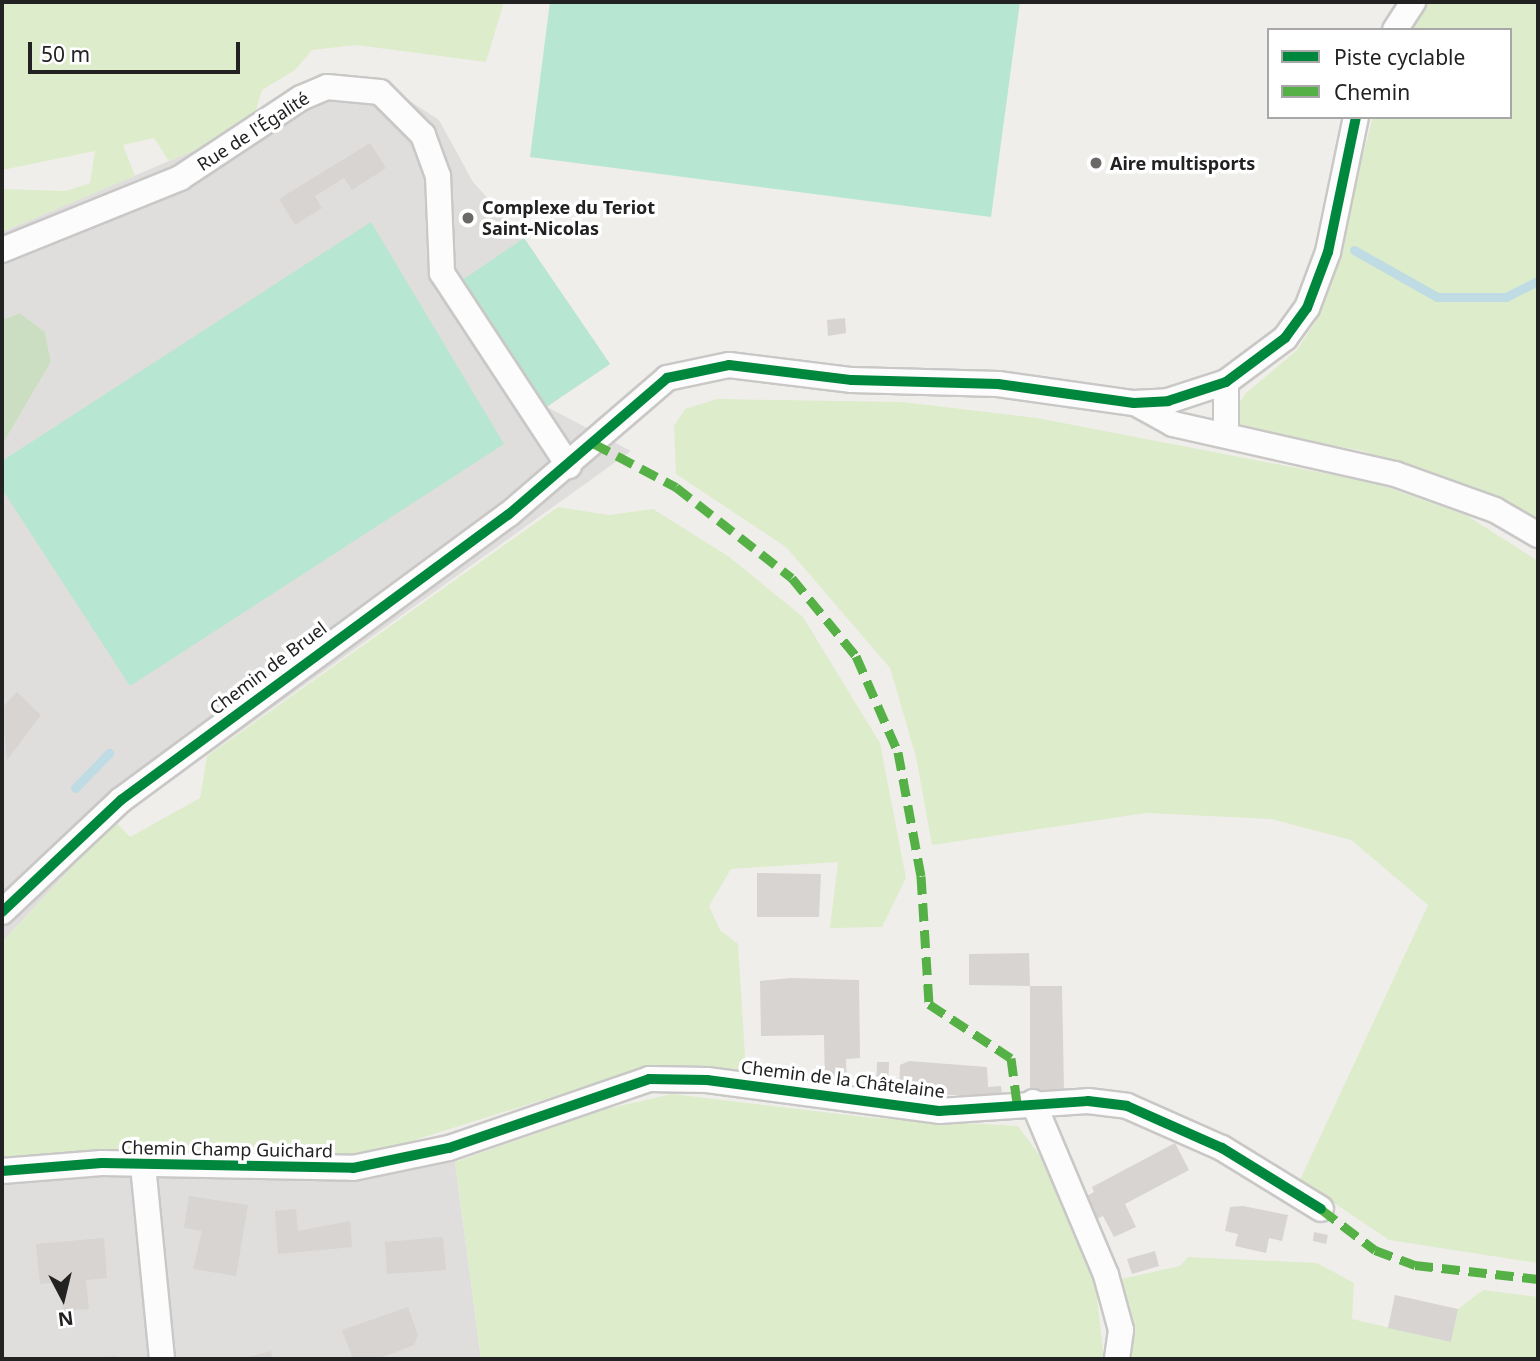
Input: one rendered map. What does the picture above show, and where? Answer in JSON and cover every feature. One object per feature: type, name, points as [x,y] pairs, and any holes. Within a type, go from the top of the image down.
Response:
[{"type":"street","points":[[1396,28],[1413,2]]},
{"type":"street","name":"Rue de l'Égalité","points":[[2,250],[180,178],[314,92],[354,86],[380,92],[423,135],[438,176],[442,273],[569,466]]},
{"type":"street","points":[[1134,403],[1168,401],[1226,382],[1285,338],[1307,309],[1328,252],[1356,119]]},
{"type":"street","name":"Chemin de Bruel","points":[[2,912],[121,800],[569,466],[642,396],[695,367],[998,384],[1134,403]]},
{"type":"street","points":[[1226,382],[1226,435]]},
{"type":"street","points":[[1134,403],[1173,424],[1395,474],[1495,510],[1538,535]]},
{"type":"street","name":"Chemin de la Châtelaine","points":[[649,1079],[707,1080],[939,1111],[1033,1102],[1127,1107],[1222,1148],[1321,1209]]},
{"type":"street","name":"Chemin Champ Guichard","points":[[2,1171],[143,1165],[353,1168],[449,1148],[649,1079]]},
{"type":"street","points":[[1033,1102],[1106,1275],[1121,1330],[1117,1359]]},
{"type":"street","points":[[143,1165],[162,1359]]},
{"type":"shaded area","points":[[373,77],[439,120],[473,182],[524,238],[610,364],[547,407],[631,451],[115,821],[2,942],[2,445],[51,362],[45,332],[20,313],[2,320],[2,232],[195,150],[256,110],[323,80]]},
{"type":"shaded area","points":[[451,1132],[481,1359],[2,1359],[2,1156],[370,1154]]},
{"type":"green space","points":[[2,2],[504,2],[486,62],[356,45],[312,50],[295,70],[262,90],[256,110],[195,150],[169,161],[154,138],[123,145],[135,176],[2,232],[2,189],[66,191],[90,183],[95,151],[2,170]]},
{"type":"green space","points":[[550,2],[1020,2],[991,217],[530,157]]},
{"type":"green space","points":[[1427,2],[1538,2],[1538,518],[1363,451],[1235,427],[1234,411],[1245,394],[1296,351],[1320,315],[1372,119],[1512,119],[1512,28],[1410,28]]},
{"type":"green space","points":[[371,222],[504,444],[130,686],[2,489],[2,461]]},
{"type":"green space","points":[[524,238],[610,364],[546,407],[461,281]]},
{"type":"green space","points":[[20,313],[45,332],[51,362],[2,445],[2,320]]},
{"type":"green space","points":[[717,399],[902,402],[1037,418],[1375,483],[1466,515],[1538,561],[1538,1263],[1389,1240],[1300,1180],[1428,905],[1351,840],[1271,819],[1146,813],[932,845],[916,757],[890,668],[786,547],[676,474],[674,426],[685,409]]},
{"type":"green space","points":[[558,507],[609,515],[653,509],[728,556],[803,617],[880,743],[906,878],[882,927],[830,928],[838,862],[731,869],[709,906],[720,930],[738,944],[746,1072],[689,1065],[638,1070],[370,1154],[2,1156],[2,942],[115,821],[130,837],[200,798],[207,756]]},
{"type":"green space","points":[[672,1094],[873,1118],[1018,1126],[1045,1163],[1095,1280],[1104,1359],[481,1359],[455,1162],[606,1109]]},
{"type":"green space","points":[[1188,1257],[1317,1263],[1354,1283],[1352,1319],[1451,1342],[1458,1309],[1483,1290],[1538,1297],[1538,1359],[1131,1359],[1127,1302],[1117,1280],[1180,1266]]},
{"type":"building","points":[[370,143],[386,168],[352,190],[344,178],[315,196],[322,208],[295,225],[279,199]]},
{"type":"building","points":[[845,318],[846,333],[828,336],[827,320]]},
{"type":"building","points":[[17,692],[41,715],[7,760],[2,708]]},
{"type":"building","points":[[757,873],[821,874],[819,917],[757,917]]},
{"type":"building","points":[[1029,953],[1030,986],[969,985],[969,954]]},
{"type":"building","points":[[791,978],[859,980],[860,1058],[846,1059],[847,1088],[825,1086],[824,1035],[761,1036],[760,981]]},
{"type":"building","points":[[1030,986],[1062,986],[1064,1090],[1030,1093]]},
{"type":"building","points":[[909,1061],[987,1067],[988,1087],[1001,1086],[1002,1095],[899,1095],[900,1065]]},
{"type":"building","points":[[877,1062],[889,1062],[888,1094],[876,1092]]},
{"type":"building","points":[[1175,1143],[1189,1170],[1125,1204],[1136,1227],[1114,1237],[1103,1216],[1094,1220],[1083,1198],[1094,1192],[1092,1187]]},
{"type":"building","points":[[189,1196],[248,1205],[236,1276],[193,1269],[202,1231],[184,1228]]},
{"type":"building","points":[[1243,1206],[1288,1215],[1282,1241],[1269,1238],[1266,1253],[1235,1246],[1238,1234],[1225,1231],[1230,1207]]},
{"type":"building","points":[[296,1209],[298,1231],[350,1221],[352,1247],[278,1254],[275,1211]]},
{"type":"building","points":[[1314,1232],[1328,1235],[1326,1244],[1313,1241]]},
{"type":"building","points":[[443,1237],[446,1270],[387,1274],[385,1242]]},
{"type":"building","points":[[104,1238],[107,1278],[86,1280],[89,1309],[63,1311],[61,1282],[40,1284],[36,1244]]},
{"type":"building","points":[[1155,1251],[1159,1266],[1132,1274],[1127,1259]]},
{"type":"building","points":[[1395,1295],[1458,1309],[1451,1342],[1388,1328]]},
{"type":"building","points":[[408,1307],[418,1335],[414,1345],[377,1359],[353,1359],[342,1330]]},
{"type":"building","points":[[271,1351],[273,1359],[244,1359],[244,1358]]},
{"type":"building","points":[[117,1356],[118,1359],[98,1359],[98,1357]]},
{"type":"waterway","points":[[1354,250],[1437,297],[1506,297],[1538,281]]},
{"type":"waterway","points":[[75,788],[109,753]]},
{"type":"marked path","points":[[593,443],[676,487],[792,578],[856,656],[898,752],[921,876],[929,1004],[1011,1058],[1017,1103]]},
{"type":"marked path","points":[[1321,1209],[1375,1250],[1415,1265],[1538,1279]]},
{"type":"cycle path","points":[[2,912],[121,800],[508,515],[667,378],[729,365],[852,380],[998,384],[1134,403],[1168,401],[1226,382],[1285,338],[1307,308],[1328,252],[1356,119]]},
{"type":"cycle path","points":[[2,1171],[102,1163],[353,1168],[449,1148],[649,1079],[707,1080],[939,1111],[1088,1101],[1127,1106],[1222,1148],[1321,1209]]},
{"type":"place","name":"Aire multisports","points":[[1096,163]]},
{"type":"place","name":"Complexe du Teriot Saint-Nicolas","points":[[468,218]]}]
